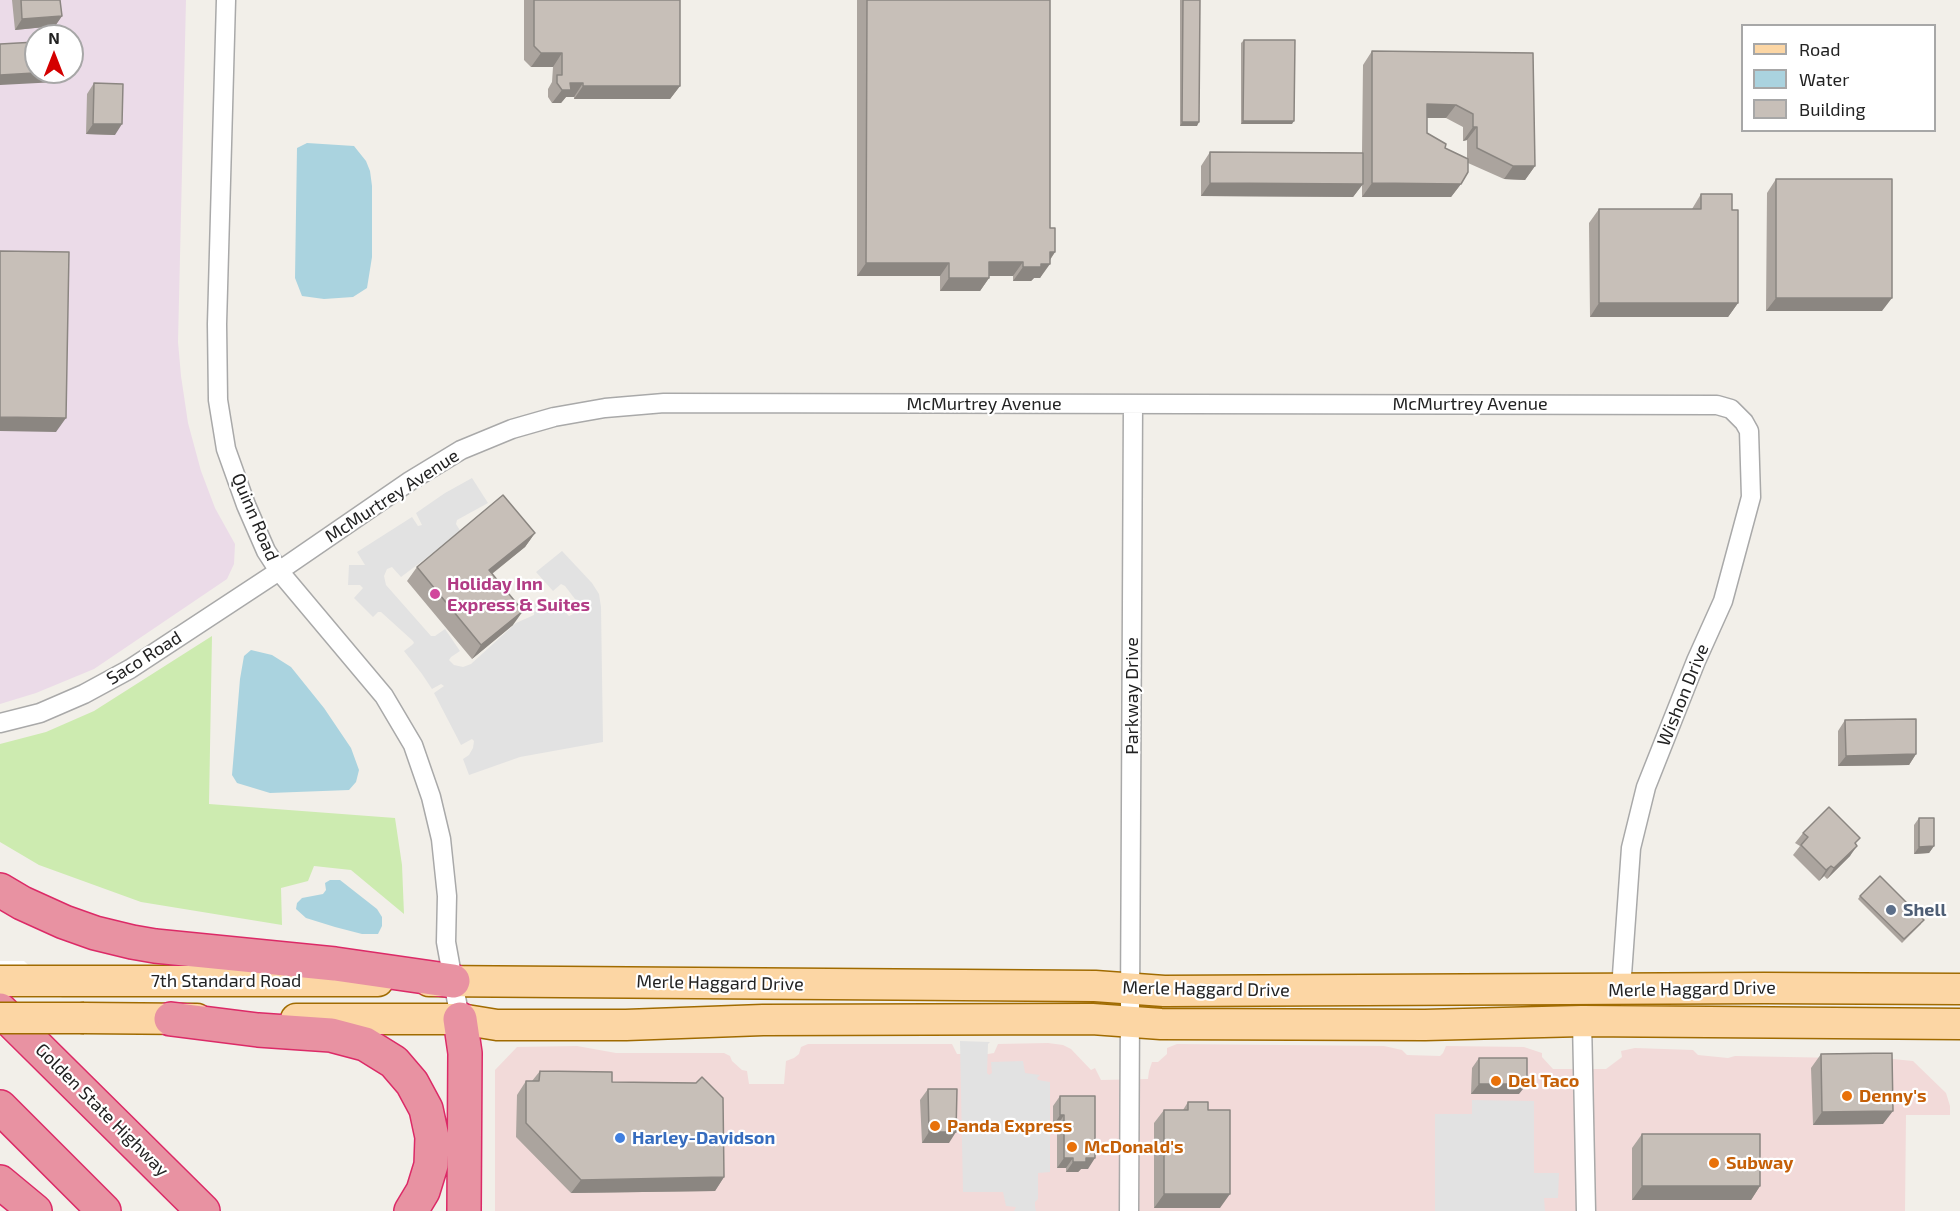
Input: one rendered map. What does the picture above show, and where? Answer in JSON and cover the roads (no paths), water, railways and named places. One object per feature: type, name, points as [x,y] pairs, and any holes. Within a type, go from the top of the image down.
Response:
[{"type":"highway","points":[[0,890],[64,922],[95,933],[132,942],[335,964],[453,981]]},
{"type":"highway","name":"Golden State Highway","points":[[0,1010],[203,1211]]},
{"type":"highway","points":[[171,1019],[258,1030],[331,1035],[365,1044],[394,1062],[404,1071],[417,1091],[426,1109],[432,1137],[431,1165],[423,1191],[411,1211]]},
{"type":"highway","points":[[460,1019],[465,1053],[464,1211]]},
{"type":"highway","points":[[81,1090],[230,1211]]},
{"type":"highway","points":[[0,1107],[104,1211]]},
{"type":"highway","points":[[0,1182],[34,1211]]},
{"type":"main road","name":"7th Standard Road","points":[[0,981],[453,981]]},
{"type":"main road","name":"Merle Haggard Drive","points":[[453,981],[1095,986],[1164,992],[1960,989]]},
{"type":"main road","points":[[1582,1021],[1587,1014],[1602,1005],[1698,1001],[1764,988]]},
{"type":"main road","points":[[0,1018],[460,1019]]},
{"type":"main road","name":"Merle Haggard Drive","points":[[460,1019],[497,1025],[626,1025],[763,1020],[1092,1019],[1131,1022],[1425,1025],[1582,1021],[1960,1024]]},
{"type":"street","name":"Quinn Road","points":[[226,0],[217,324],[218,400],[226,448],[246,505],[266,551],[279,571],[384,696],[413,745],[431,797],[441,839],[447,896],[446,942],[460,1019]]},
{"type":"street","name":"McMurtrey Avenue","points":[[279,571],[410,481],[461,450],[512,429],[554,417],[606,408],[664,403],[1702,404],[1731,409]]},
{"type":"street","name":"Parkway Drive","points":[[1130,1211],[1133,404]]},
{"type":"street","name":"Wishon Drive","points":[[1621,989],[1631,848],[1646,787],[1696,661],[1723,601],[1751,497],[1749,431],[1744,422],[1731,409]]},
{"type":"street","name":"Saco Road","points":[[0,723],[40,713],[84,694],[130,669],[279,571]]},
{"type":"street","points":[[1582,1021],[1586,1211]]},
{"type":"water","points":[[307,143],[354,146],[366,161],[370,171],[372,257],[367,288],[353,297],[324,299],[302,296],[295,278],[297,148]]},
{"type":"water","points":[[251,650],[272,655],[291,667],[324,708],[351,748],[359,770],[356,782],[349,790],[270,793],[237,783],[232,775],[240,679],[244,656]]},
{"type":"water","points":[[330,880],[340,880],[377,909],[382,917],[382,926],[378,934],[362,934],[335,927],[306,918],[296,909],[297,903],[302,898],[323,894],[326,890],[325,883]]},
{"type":"place","name":"Holiday Inn Express & Suites","points":[[435,594]]},
{"type":"place","name":"Shell","points":[[1891,910]]},
{"type":"place","name":"Del Taco","points":[[1496,1081]]},
{"type":"place","name":"Denny's","points":[[1847,1096]]},
{"type":"place","name":"Panda Express","points":[[935,1126]]},
{"type":"place","name":"Harley-Davidson","points":[[620,1138]]},
{"type":"place","name":"McDonald's","points":[[1072,1147]]},
{"type":"place","name":"Subway","points":[[1714,1163]]}]
